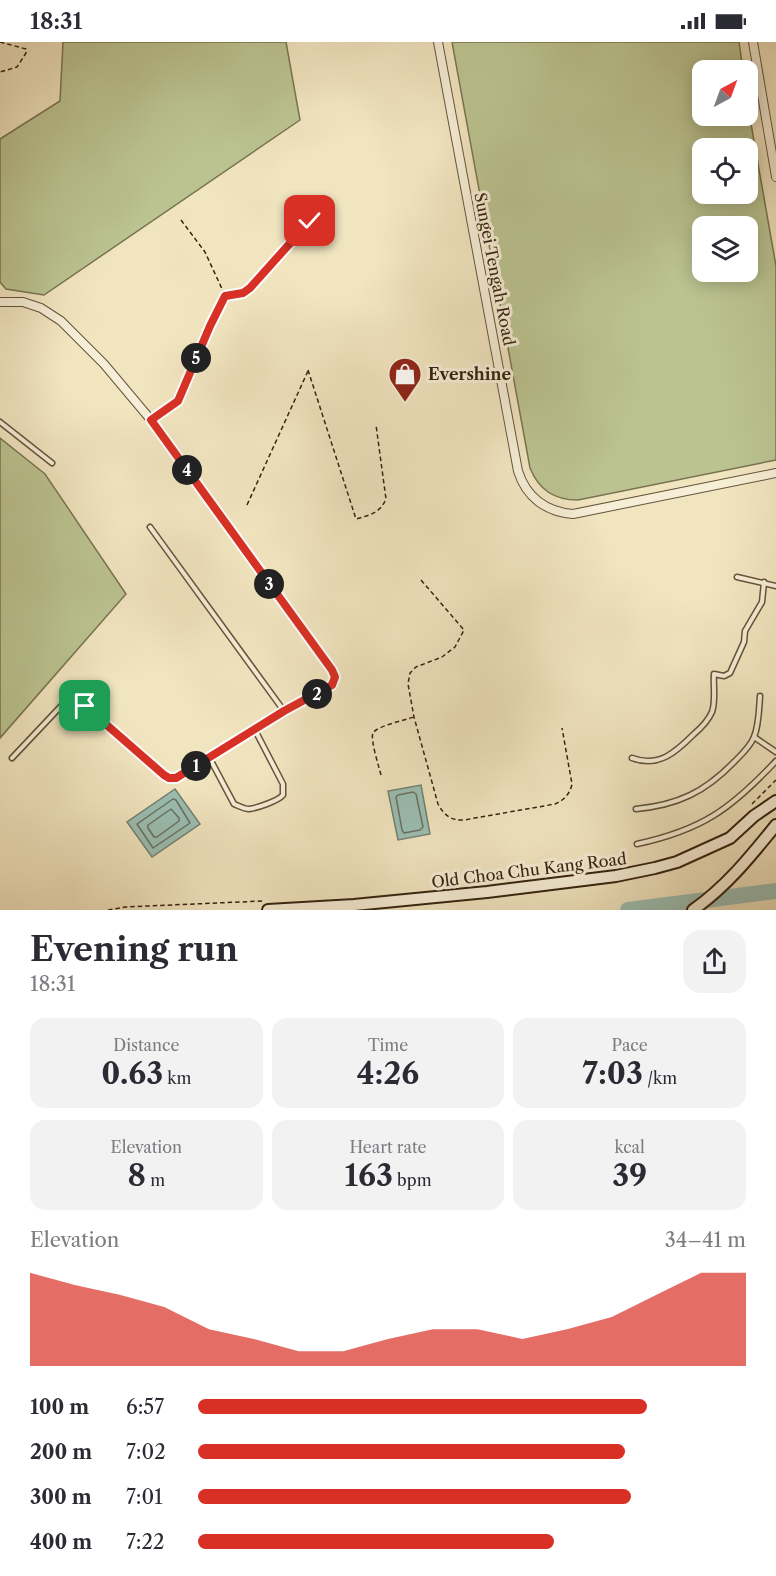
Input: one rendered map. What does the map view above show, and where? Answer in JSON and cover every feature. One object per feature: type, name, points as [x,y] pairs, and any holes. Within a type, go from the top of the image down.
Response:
[{"type":"main road","name":"Old Choa Chu Kang Road","points":[[270,906],[354,905],[487,892],[616,876],[655,868],[677,862],[730,838],[754,816],[776,801]]},
{"type":"main road","points":[[693,910],[731,879],[776,825]]},
{"type":"street","name":"Sungei Tengah Road","points":[[438,42],[518,471],[526,490],[543,506],[562,513],[573,514],[776,473]]},
{"type":"street","points":[[753,42],[776,177]]},
{"type":"street","points":[[0,302],[22,302],[40,308],[61,321],[104,364],[151,420],[332,670]]},
{"type":"lane","points":[[151,420],[178,401],[225,296]]},
{"type":"lane","points":[[0,422],[52,463]]},
{"type":"lane","points":[[150,527],[284,711]]},
{"type":"lane","points":[[737,577],[776,586]]},
{"type":"lane","points":[[632,758],[642,762],[665,759],[676,752],[707,720],[713,707],[714,674],[724,676],[730,673],[744,642],[745,631],[762,602],[764,582]]},
{"type":"lane","points":[[12,758],[63,704],[76,700],[169,778],[176,778],[284,711],[332,685],[335,677],[332,670]]},
{"type":"lane","points":[[636,809],[664,806],[694,794],[723,774],[747,749],[754,737],[760,696]]},
{"type":"lane","points":[[209,757],[234,804],[249,809],[277,801],[284,795],[283,784],[255,730]]},
{"type":"lane","points":[[754,737],[776,752]]},
{"type":"lane","points":[[637,844],[666,837],[701,824],[741,796],[776,761]]},
{"type":"path","points":[[0,42],[26,49],[26,53],[17,67],[0,72]]},
{"type":"path","points":[[181,220],[205,252],[225,296],[243,293],[250,288],[310,221]]},
{"type":"path","points":[[247,505],[308,370],[356,519],[374,514],[382,508],[386,499],[376,425]]},
{"type":"path","points":[[421,580],[464,630],[455,647],[442,657],[416,667],[410,673],[408,684],[414,717],[438,804],[442,811],[456,820],[555,804],[561,801],[571,790],[572,784],[562,728]]},
{"type":"path","points":[[381,776],[372,739],[374,732],[379,728],[414,717]]},
{"type":"path","points":[[750,806],[776,780]]},
{"type":"path","points":[[108,910],[125,907],[270,906]]},
{"type":"green space","points":[[63,42],[286,42],[300,120],[44,295],[6,289],[0,282],[0,139],[60,101]]},
{"type":"green space","points":[[452,42],[739,42],[742,60],[692,60],[692,126],[751,126],[754,138],[692,138],[692,204],[758,204],[758,164],[776,266],[776,460],[578,500],[555,496],[543,488],[530,468]]},
{"type":"green space","points":[[0,438],[45,474],[126,594],[0,738]]},
{"type":"water","points":[[421,785],[430,834],[398,840],[388,791]]},
{"type":"water","points":[[175,789],[200,824],[152,857],[127,822]]},
{"type":"waterway","points":[[628,910],[776,891]]},
{"type":"place","name":"Evershine","points":[[405,403]]},
{"type":"route","points":[[85,706],[164,775],[176,778],[284,711],[332,685],[335,677],[332,670],[151,420],[178,401],[225,296],[243,293],[250,288],[310,221]]}]
